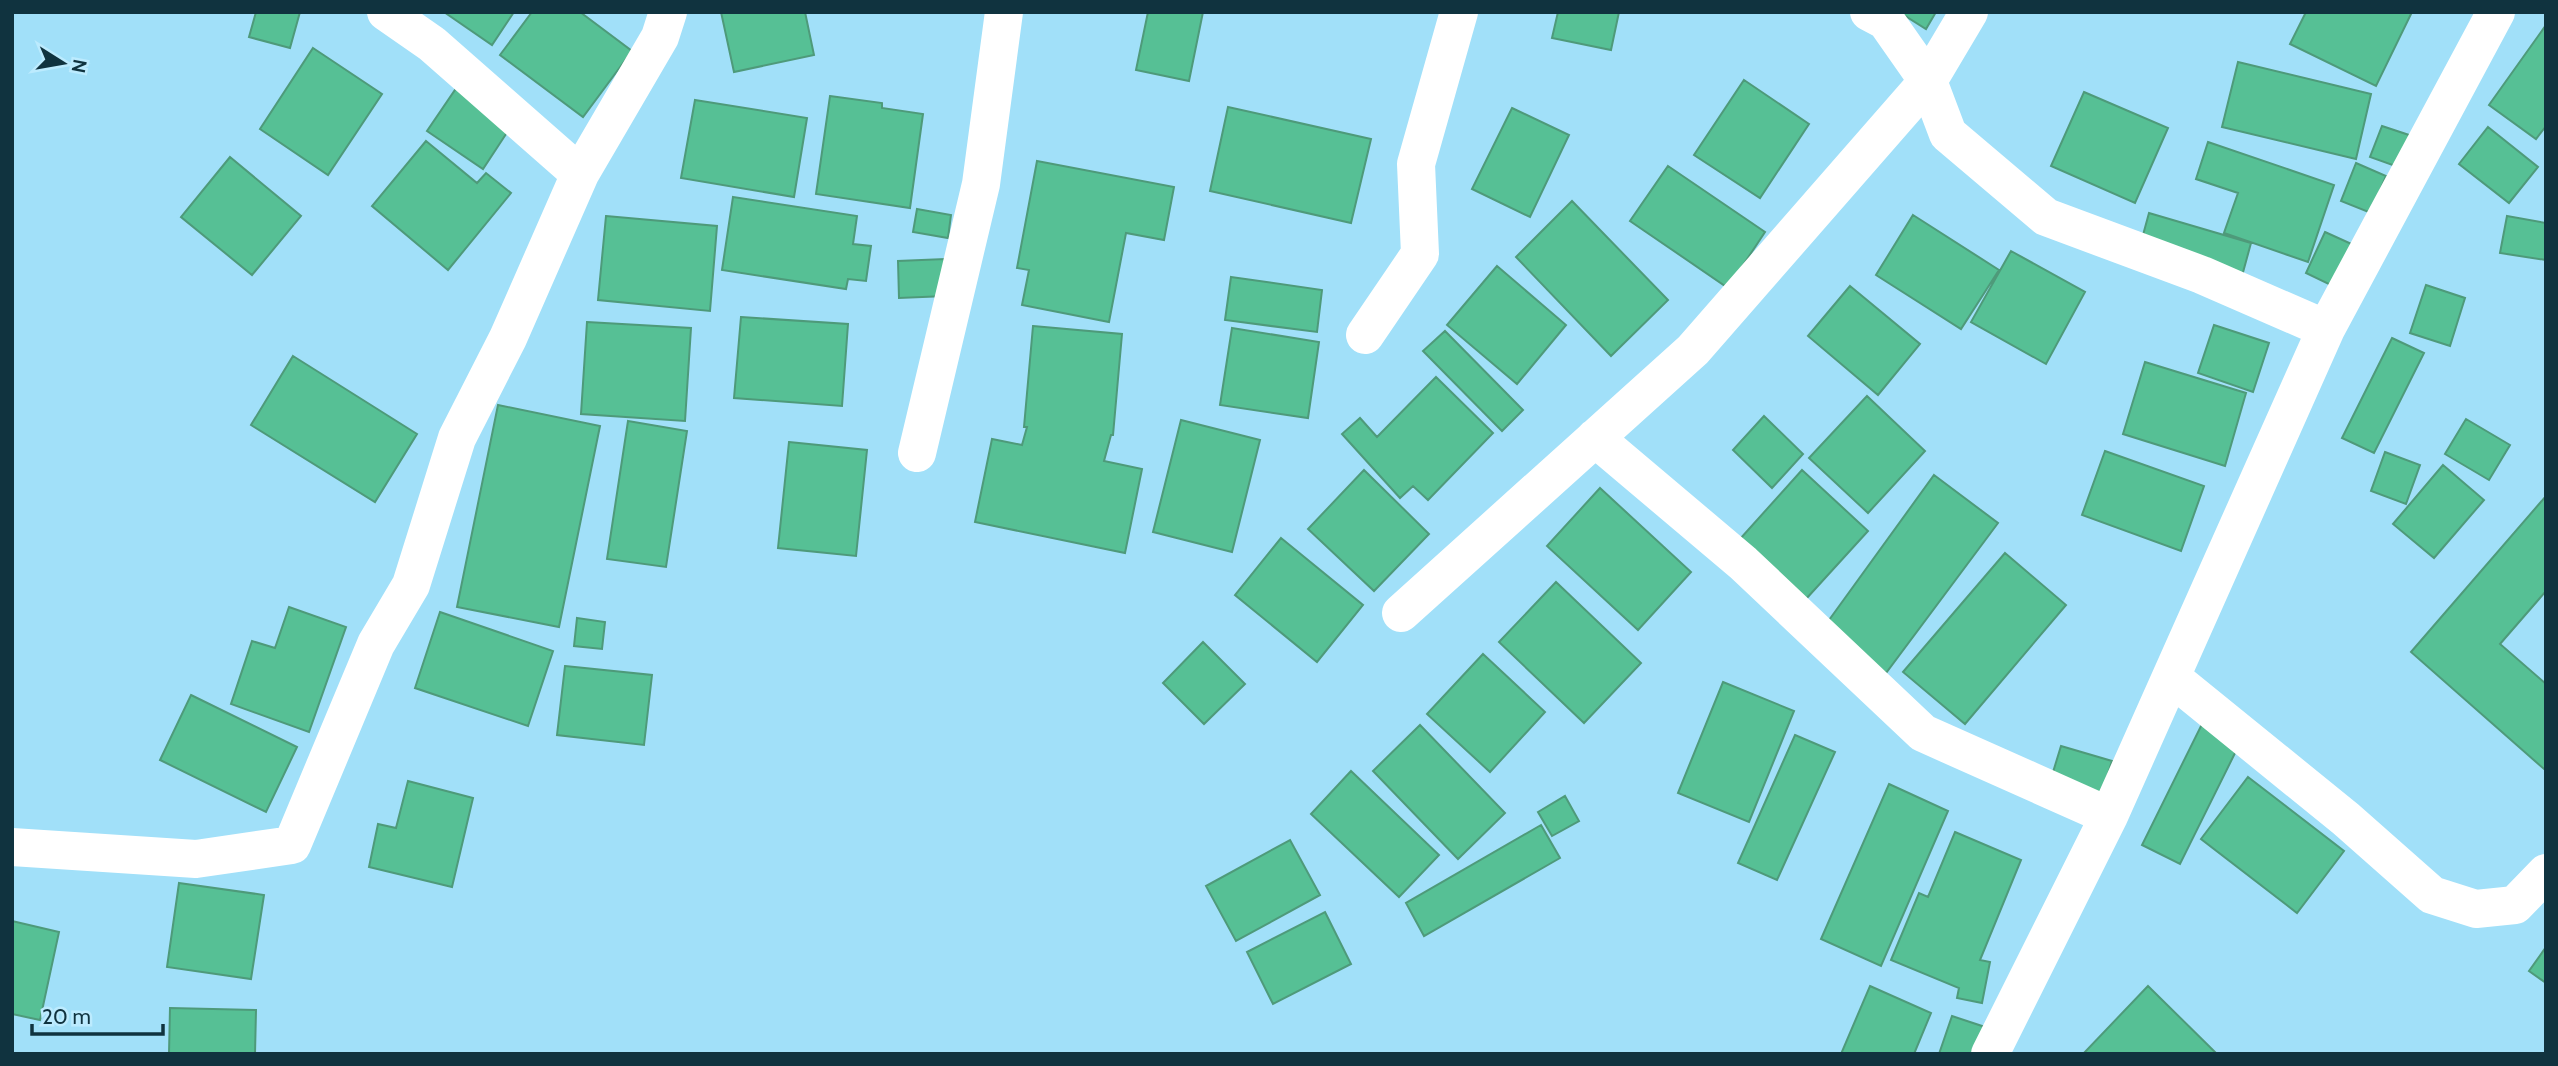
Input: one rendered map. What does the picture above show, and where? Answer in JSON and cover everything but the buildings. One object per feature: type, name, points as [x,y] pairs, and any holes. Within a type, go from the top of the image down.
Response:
[{"type":"street","points":[[386,12],[432,44],[580,174]]},
{"type":"street","points":[[12,847],[196,859],[292,845],[376,644],[411,584],[457,438],[508,338],[580,174],[660,37],[668,12]]},
{"type":"street","points":[[917,453],[981,184],[1003,12]]},
{"type":"street","points":[[1364,335],[1419,254],[1416,164],[1460,12]]},
{"type":"street","points":[[1869,12],[1886,21],[1928,80],[1948,134],[2046,217],[2202,275],[2326,329]]},
{"type":"street","points":[[1401,612],[1693,350],[1928,80],[1969,12]]},
{"type":"street","points":[[1990,1054],[2109,816],[2326,329],[2496,12]]},
{"type":"street","points":[[1595,438],[1743,564],[1923,733],[2109,816]]},
{"type":"street","points":[[2171,677],[2346,818],[2432,895],[2476,909],[2515,905],[2546,873]]}]
